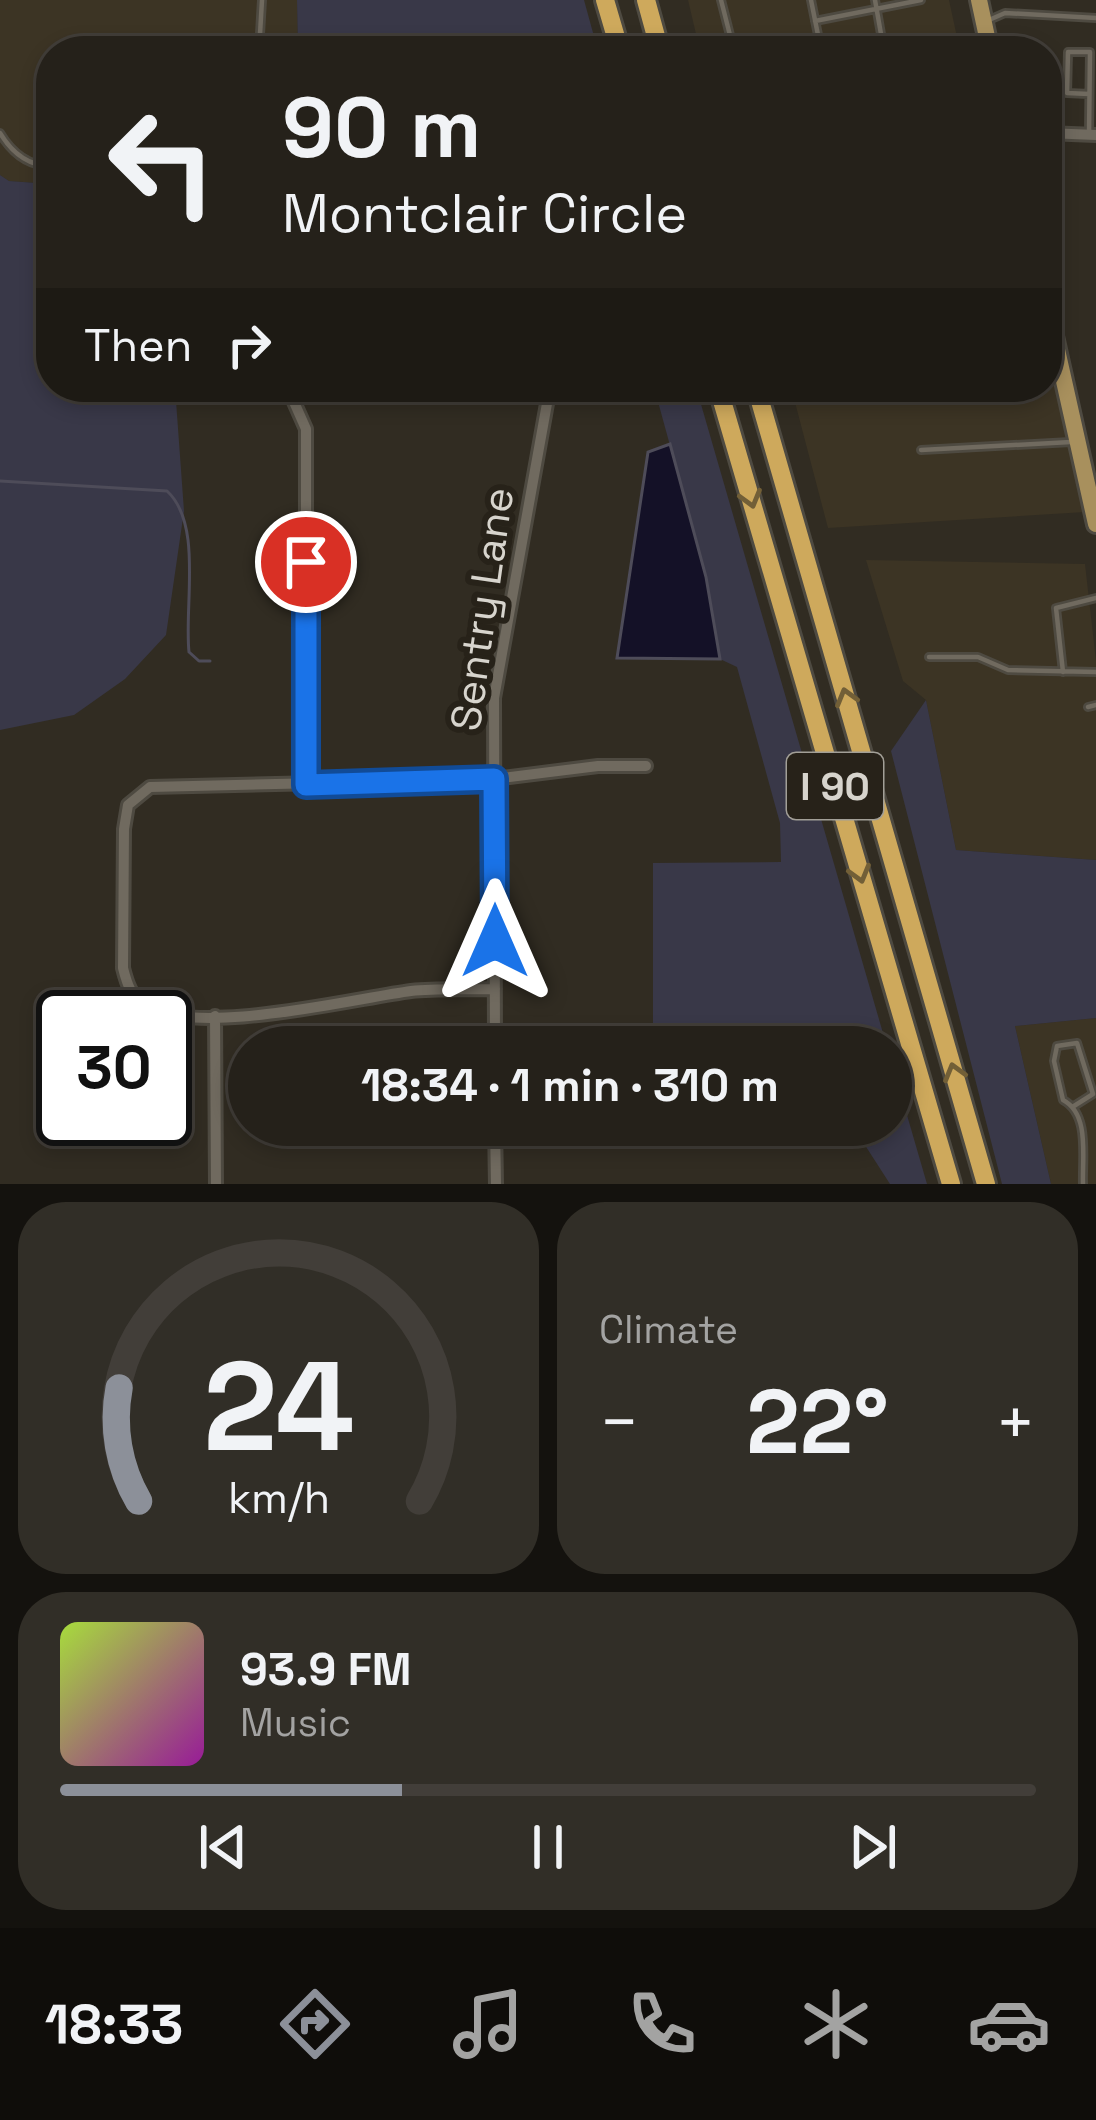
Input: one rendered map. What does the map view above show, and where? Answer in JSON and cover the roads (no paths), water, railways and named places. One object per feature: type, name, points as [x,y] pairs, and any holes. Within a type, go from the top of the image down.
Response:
[{"type":"highway","points":[[605,0],[616,36]]},
{"type":"highway","points":[[646,0],[656,36]]},
{"type":"highway","name":"I 90","points":[[722,402],[951,1184]]},
{"type":"highway","name":"I 90","points":[[760,402],[986,1184]]},
{"type":"main road","points":[[979,0],[987,36]]},
{"type":"main road","points":[[1062,363],[1085,453],[1096,524]]},
{"type":"street","points":[[1062,134],[1092,135]]},
{"type":"street","points":[[294,402],[306,429],[306,785]]},
{"type":"street","name":"Sentry Lane","points":[[495,1026],[494,698],[547,402]]},
{"type":"street","points":[[495,989],[414,991],[291,1013],[161,1013],[141,1004],[129,989],[123,968],[128,805],[151,788],[494,779],[598,766],[646,766]]},
{"type":"street","points":[[215,1016],[216,1184]]},
{"type":"street","points":[[495,1146],[496,1184]]},
{"type":"lane","points":[[260,36],[262,0]]},
{"type":"lane","points":[[721,0],[730,36]]},
{"type":"lane","points":[[811,0],[818,36]]},
{"type":"lane","points":[[874,0],[882,36]]},
{"type":"lane","points":[[815,22],[921,0]]},
{"type":"lane","points":[[984,22],[1005,13],[1096,18]]},
{"type":"lane","points":[[1089,94],[1067,93],[1068,52],[1090,52],[1092,135]]},
{"type":"lane","points":[[0,133],[10,150],[36,165]]},
{"type":"lane","points":[[921,450],[1085,453]]},
{"type":"lane","points":[[1064,672],[1056,608],[1096,598]]},
{"type":"lane","points":[[929,657],[978,657],[1008,670],[1096,672]]},
{"type":"lane","points":[[1074,1106],[1093,1094],[1077,1043],[1057,1046],[1054,1061],[1063,1100],[1074,1106],[1081,1121],[1083,1184]]},
{"type":"waterway","points":[[0,481],[167,491],[178,505],[188,544],[189,652],[199,661],[210,661]]}]
